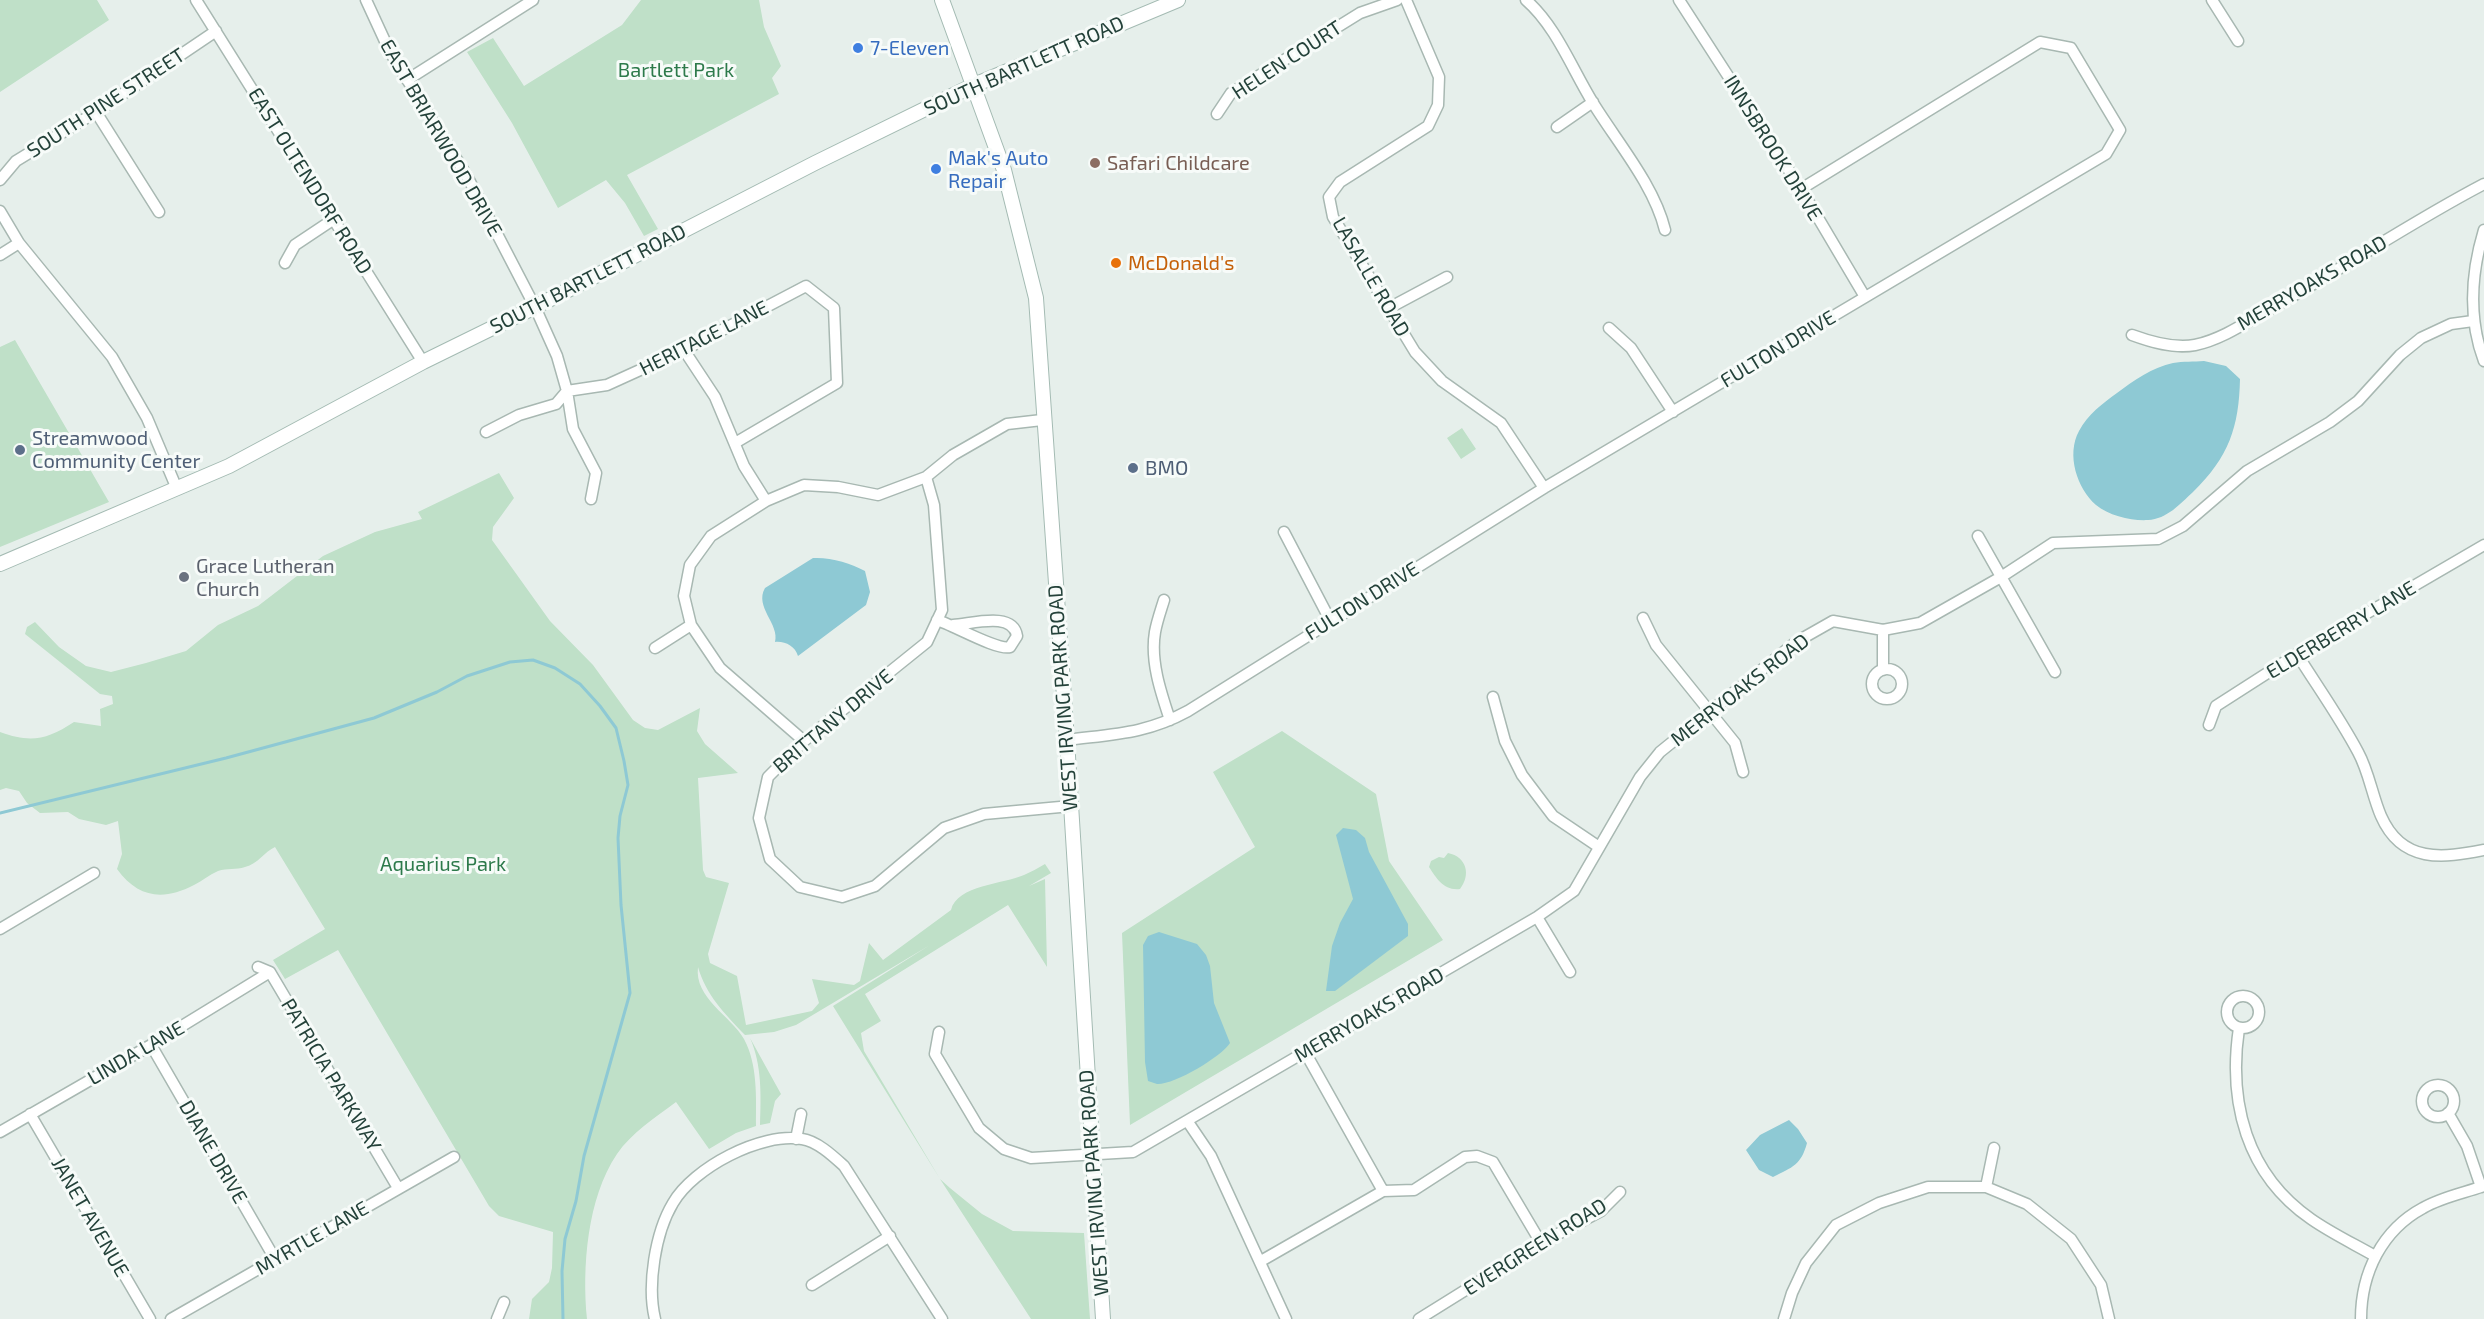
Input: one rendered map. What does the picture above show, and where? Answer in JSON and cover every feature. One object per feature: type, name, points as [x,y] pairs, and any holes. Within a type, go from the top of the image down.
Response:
[{"type":"main road","name":"WEST IRVING PARK ROAD","points":[[942,0],[1004,170],[1036,298],[1042,420],[1067,740],[1102,1319]]},
{"type":"main road","name":"SOUTH BARTLETT ROAD","points":[[0,564],[229,466],[423,362],[974,85],[1178,0]]},
{"type":"street","name":"EAST OLTENDORF ROAD","points":[[196,0],[423,362]]},
{"type":"street","name":"EAST BRIARWOOD DRIVE","points":[[366,0],[381,36],[467,176],[535,307],[557,356],[567,391],[573,429],[596,473],[591,499]]},
{"type":"street","points":[[407,80],[518,4],[533,0]]},
{"type":"street","name":"HELEN COURT","points":[[1217,114],[1231,93],[1360,13],[1397,0]]},
{"type":"street","name":"LASALLE ROAD","points":[[1406,0],[1439,77],[1438,105],[1428,126],[1340,182],[1329,197],[1333,217],[1415,352],[1442,381],[1501,423],[1544,488]]},
{"type":"street","points":[[1526,0],[1541,12],[1593,102],[1660,208],[1665,230]]},
{"type":"street","name":"INNSBROOK DRIVE","points":[[1679,0],[1800,189],[1865,297]]},
{"type":"street","points":[[2212,0],[2238,40]]},
{"type":"street","name":"SOUTH PINE STREET","points":[[0,180],[16,161],[96,112],[216,31]]},
{"type":"street","name":"FULTON DRIVE","points":[[1067,740],[1143,730],[1170,720],[1544,488],[2106,154],[2120,130],[2071,48],[2040,42],[1800,189]]},
{"type":"street","points":[[1557,127],[1593,102]]},
{"type":"street","points":[[96,112],[159,212]]},
{"type":"street","name":"MERRYOAKS ROAD","points":[[2132,335],[2161,344],[2180,346],[2215,339],[2314,284],[2428,214],[2484,184]]},
{"type":"street","points":[[0,211],[19,243],[112,357],[147,418],[177,489]]},
{"type":"street","points":[[285,263],[295,245],[334,219]]},
{"type":"street","points":[[2484,230],[2476,258],[2473,321],[2484,362]]},
{"type":"street","points":[[0,255],[19,243]]},
{"type":"street","points":[[1389,308],[1447,277]]},
{"type":"street","name":"HERITAGE LANE","points":[[567,391],[607,385],[684,350],[806,286],[834,308],[837,383],[735,443]]},
{"type":"street","name":"MERRYOAKS ROAD","points":[[939,1032],[935,1054],[979,1128],[1004,1149],[1031,1158],[1133,1152],[1537,917],[1574,891],[1646,769],[1660,752],[1796,642],[1833,621],[1882,630],[1920,623],[2001,578],[2054,543],[2158,539],[2183,525],[2247,471],[2330,422],[2358,401],[2400,355],[2421,338],[2451,324],[2473,321]]},
{"type":"street","points":[[1609,328],[1631,348],[1673,412]]},
{"type":"street","points":[[684,350],[715,397],[744,466],[766,501]]},
{"type":"street","points":[[486,432],[519,415],[556,404],[567,391]]},
{"type":"street","points":[[804,741],[720,668],[691,625],[684,596],[690,565],[711,536],[766,501],[804,485],[838,487],[878,495],[926,477],[953,455],[1007,424],[1042,420]]},
{"type":"street","name":"BRITTANY DRIVE","points":[[926,477],[934,505],[942,610],[927,642],[804,741],[768,777],[759,818],[770,859],[794,882],[821,893],[842,897],[875,886],[944,828],[984,814],[1071,806]]},
{"type":"street","points":[[1284,532],[1330,620]]},
{"type":"street","points":[[1978,536],[2055,672]]},
{"type":"street","name":"ELDERBERRY LANE","points":[[2209,725],[2216,706],[2297,654],[2484,545]]},
{"type":"street","points":[[1164,600],[1155,632],[1154,645],[1161,694],[1170,720]]},
{"type":"street","points":[[1643,618],[1656,645],[1735,743],[1743,772]]},
{"type":"street","points":[[937,620],[953,625],[999,648],[1010,647],[1017,636],[1013,626],[1004,621],[953,625]]},
{"type":"street","points":[[655,648],[691,625]]},
{"type":"street","points":[[1882,630],[1883,670]]},
{"type":"street","points":[[2297,654],[2358,752],[2370,778],[2381,817],[2392,833],[2406,846],[2426,855],[2448,857],[2484,850]]},
{"type":"street","points":[[1493,697],[1505,741],[1522,775],[1553,816],[1599,848]]},
{"type":"street","points":[[0,929],[94,873]]},
{"type":"street","points":[[1537,917],[1570,972]]},
{"type":"street","points":[[258,967],[270,972]]},
{"type":"street","name":"LINDA LANE","points":[[0,1132],[151,1045],[270,972]]},
{"type":"street","name":"PATRICIA PARKWAY","points":[[270,972],[398,1188]]},
{"type":"street","points":[[2239,1028],[2235,1057],[2236,1094],[2243,1124],[2259,1161],[2271,1180],[2300,1211],[2375,1256]]},
{"type":"street","name":"DIANE DRIVE","points":[[151,1045],[275,1259]]},
{"type":"street","points":[[1305,1052],[1383,1191]]},
{"type":"street","points":[[2361,1319],[2363,1293],[2375,1256],[2394,1230],[2413,1214],[2436,1202],[2483,1187],[2467,1146],[2448,1113]]},
{"type":"street","name":"JANET AVENUE","points":[[30,1114],[150,1319]]},
{"type":"street","points":[[796,1139],[801,1114]]},
{"type":"street","points":[[1188,1122],[1211,1156],[1286,1319]]},
{"type":"street","points":[[655,1319],[652,1305],[654,1262],[666,1218],[680,1193],[693,1179],[727,1158],[758,1143],[785,1138],[804,1139],[834,1156],[844,1166],[891,1236],[942,1319]]},
{"type":"street","points":[[1986,1187],[1994,1148]]},
{"type":"street","points":[[1261,1262],[1383,1191],[1414,1190],[1465,1157],[1477,1156],[1493,1162],[1541,1243]]},
{"type":"street","name":"MYRTLE LANE","points":[[171,1319],[454,1157]]},
{"type":"street","points":[[1784,1319],[1792,1293],[1806,1263],[1836,1225],[1879,1203],[1928,1187],[1986,1187],[2027,1204],[2071,1239],[2101,1285],[2109,1319]]},
{"type":"street","name":"EVERGREEN ROAD","points":[[1419,1319],[1541,1243],[1601,1211],[1620,1192]]},
{"type":"street","points":[[812,1285],[891,1236]]},
{"type":"street","points":[[497,1319],[504,1302]]},
{"type":"green space","points":[[0,0],[97,0],[109,20],[0,92]]},
{"type":"green space","name":"Bartlett Park","points":[[641,0],[759,0],[764,27],[781,66],[772,78],[779,94],[627,175],[658,229],[644,236],[625,203],[606,180],[558,208],[512,123],[467,52],[493,38],[524,86],[622,25]]},
{"type":"green space","points":[[15,340],[109,502],[0,547],[0,347]]},
{"type":"green space","points":[[1462,428],[1476,449],[1461,459],[1447,438]]},
{"type":"green space","name":"Aquarius Park","points":[[499,473],[514,498],[493,527],[492,540],[550,621],[593,665],[633,720],[645,728],[658,730],[700,708],[697,731],[705,744],[738,773],[698,778],[703,870],[706,877],[729,883],[708,954],[710,963],[737,976],[746,1025],[812,1011],[819,1003],[812,979],[854,985],[860,981],[869,943],[883,960],[951,910],[962,895],[971,890],[1024,875],[1045,864],[1051,873],[1029,886],[1045,879],[1047,967],[1008,905],[865,994],[881,1021],[861,1033],[864,1051],[940,1179],[833,1006],[930,945],[796,1025],[774,1032],[745,1035],[711,995],[698,967],[698,978],[707,997],[738,1031],[749,1049],[755,1082],[756,1126],[736,1133],[709,1149],[676,1102],[629,1139],[607,1172],[593,1212],[586,1256],[587,1319],[529,1319],[532,1299],[549,1282],[552,1268],[553,1232],[499,1216],[489,1206],[338,950],[285,979],[273,960],[325,929],[275,847],[250,865],[218,871],[183,890],[162,895],[152,894],[134,886],[117,869],[122,854],[118,821],[106,825],[79,819],[68,812],[40,813],[27,803],[19,791],[6,788],[0,790],[0,732],[20,738],[38,738],[55,733],[74,722],[101,726],[100,709],[113,704],[112,696],[100,694],[25,634],[27,627],[35,622],[59,647],[86,666],[111,672],[186,651],[218,625],[258,606],[323,556],[375,532],[422,519],[418,512]]},
{"type":"green space","points":[[1282,731],[1376,794],[1389,861],[1443,940],[1130,1125],[1122,933],[1255,847],[1213,772]]},
{"type":"green space","points":[[1448,853],[1459,858],[1465,867],[1465,878],[1460,889],[1445,886],[1429,867],[1431,861],[1439,857],[1444,858]]},
{"type":"green space","points":[[750,1038],[781,1094],[775,1101],[770,1123],[760,1125],[759,1069]]},
{"type":"green space","points":[[940,1179],[982,1214],[1013,1231],[1084,1233],[1090,1319],[1031,1319]]},
{"type":"water","points":[[2204,361],[2226,366],[2240,379],[2234,427],[2230,440],[2215,466],[2183,501],[2161,517],[2135,520],[2101,509],[2089,498],[2076,471],[2075,440],[2083,425],[2091,414],[2106,401],[2151,371],[2173,363]]},
{"type":"water","points":[[813,558],[840,561],[865,571],[870,592],[866,605],[798,656],[795,649],[789,645],[775,642],[776,635],[762,595],[765,588]]},
{"type":"water","points":[[1343,828],[1356,830],[1365,838],[1369,852],[1408,924],[1408,936],[1335,991],[1326,991],[1332,946],[1340,923],[1353,899],[1336,835]]},
{"type":"water","points":[[1159,932],[1197,944],[1206,955],[1210,966],[1214,1003],[1230,1043],[1196,1069],[1174,1080],[1157,1084],[1148,1081],[1145,1062],[1143,945],[1148,936]]},
{"type":"water","points":[[1789,1120],[1807,1143],[1799,1161],[1773,1177],[1759,1170],[1746,1150],[1760,1135]]},
{"type":"waterway","points":[[0,813],[226,758],[374,718],[437,692],[467,676],[510,662],[533,660],[555,668],[580,684],[616,728],[628,785],[620,816],[618,838],[621,905],[630,993],[584,1156],[576,1201],[565,1239],[562,1271],[563,1319]]},
{"type":"place","name":"7-Eleven","points":[[858,48]]},
{"type":"place","name":"Safari Childcare","points":[[1095,163]]},
{"type":"place","name":"Mak's Auto Repair","points":[[936,169]]},
{"type":"place","name":"McDonald's","points":[[1116,263]]},
{"type":"place","name":"Streamwood Community Center","points":[[20,450]]},
{"type":"place","name":"BMO","points":[[1133,468]]},
{"type":"place","name":"Grace Lutheran Church","points":[[184,577]]}]
